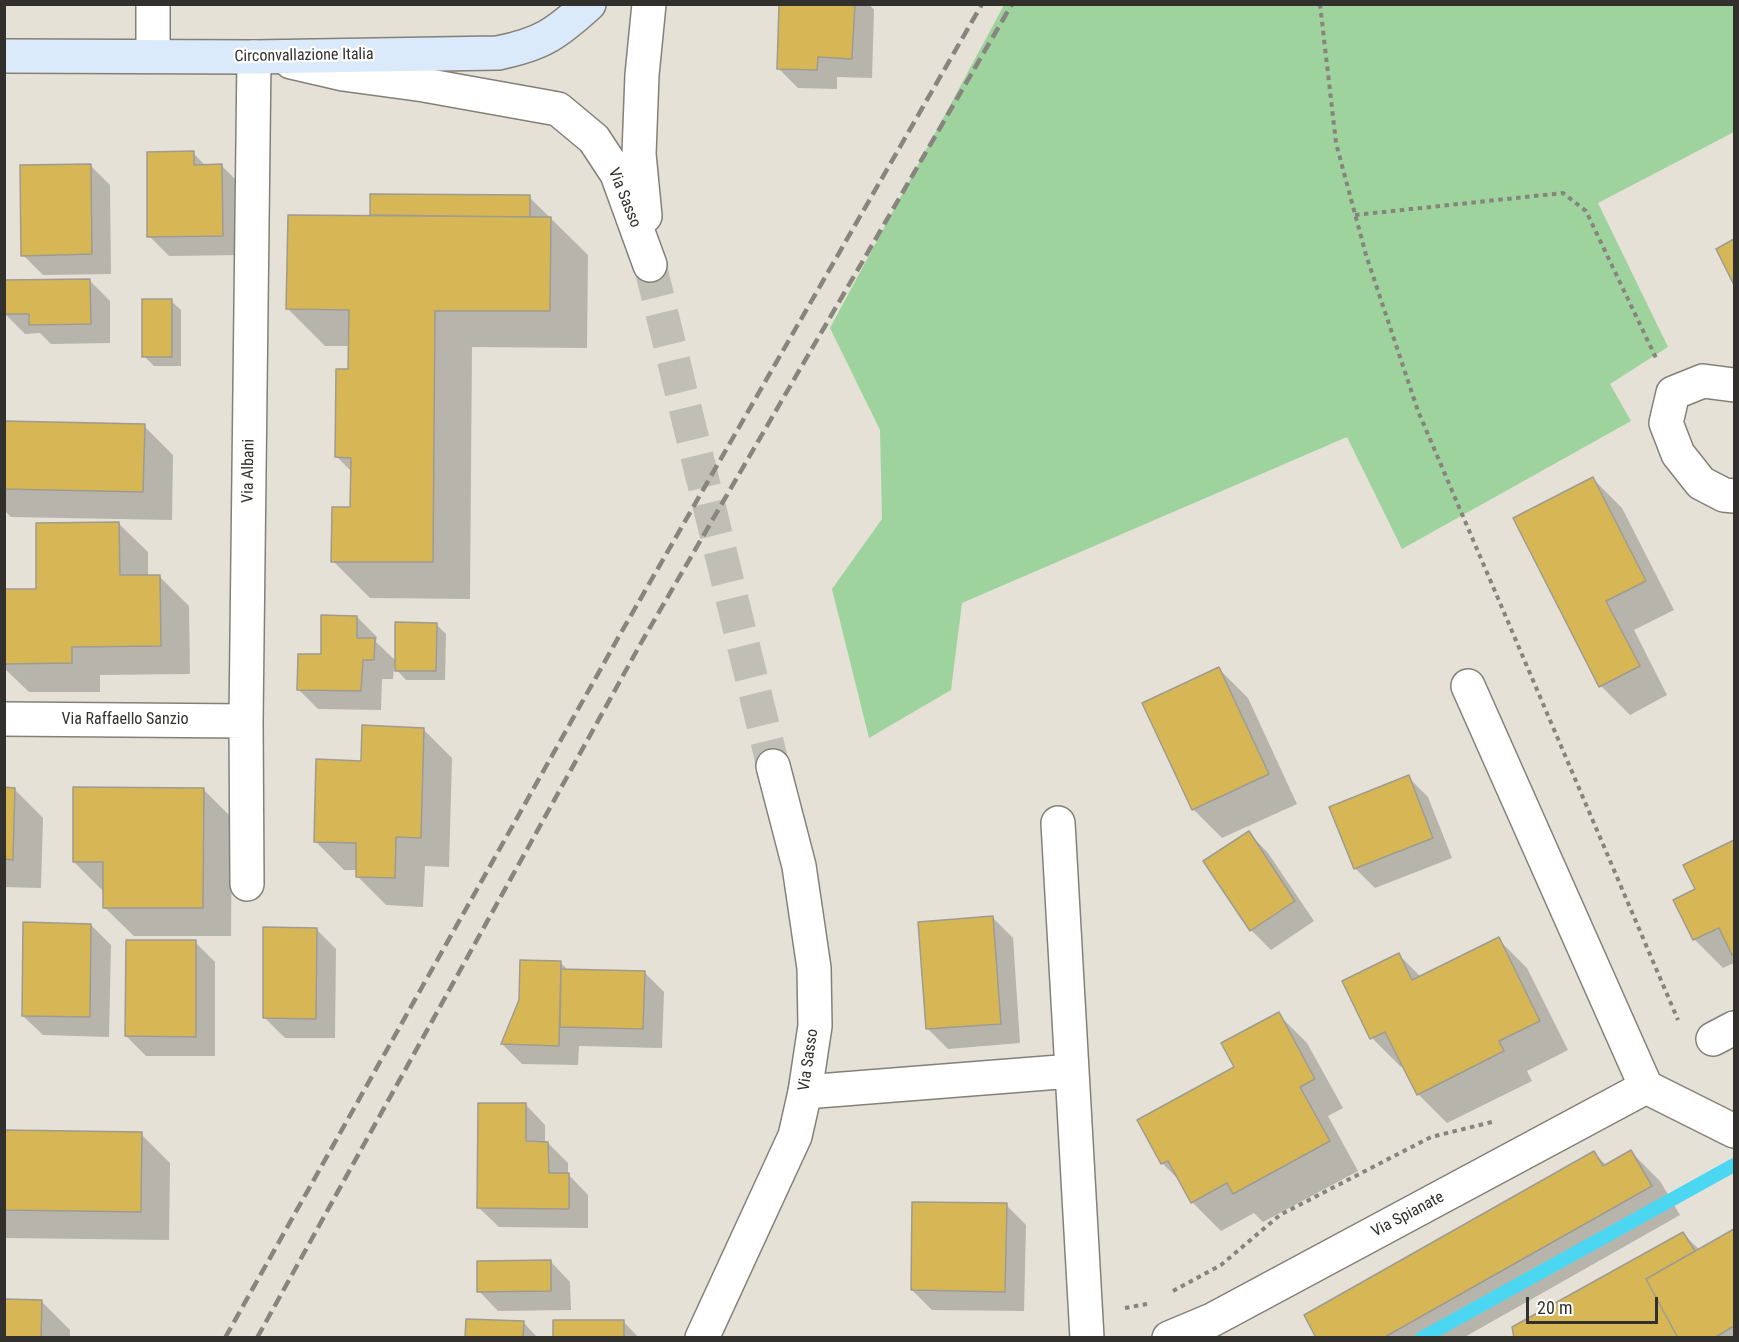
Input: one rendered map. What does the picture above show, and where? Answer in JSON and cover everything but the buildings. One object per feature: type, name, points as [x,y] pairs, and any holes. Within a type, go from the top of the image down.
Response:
[{"type":"main road","name":"Circonvallazione Italia","points":[[4,56],[262,57],[498,53],[527,47],[553,35],[589,4]]},
{"type":"street","points":[[153,4],[153,56]]},
{"type":"street","name":"Via Sasso","points":[[262,57],[343,74],[424,85],[558,109],[594,139],[617,174],[650,265],[639,154],[642,75],[649,4]]},
{"type":"street","name":"Via Albani","points":[[247,884],[246,721],[262,57]]},
{"type":"street","points":[[1734,386],[1703,381],[1673,393],[1665,423],[1678,454],[1701,483],[1724,495],[1734,496]]},
{"type":"street","points":[[1468,686],[1646,1087],[1728,1128]]},
{"type":"street","name":"Via Raffaello Sanzio","points":[[4,719],[246,721]]},
{"type":"street","name":"Via Sasso","points":[[702,1338],[795,1136],[805,1092],[815,1026],[814,968],[799,866],[773,766]]},
{"type":"street","points":[[1058,824],[1087,1338]]},
{"type":"street","points":[[805,1092],[1072,1071]]},
{"type":"street","name":"Via Spianate","points":[[1169,1338],[1212,1320],[1646,1087]]},
{"type":"path","points":[[1320,4],[1336,143],[1366,255],[1418,411],[1680,1025],[1629,1050]]},
{"type":"path","points":[[1355,215],[1563,193],[1586,211],[1673,393]]},
{"type":"path","points":[[1169,1292],[1221,1265],[1280,1215],[1391,1157],[1431,1137],[1500,1120]]},
{"type":"path","points":[[1119,1309],[1148,1303]]},
{"type":"green space","points":[[1004,5],[1734,5],[1734,132],[1598,203],[1668,347],[1610,384],[1631,421],[1402,549],[1347,437],[962,603],[951,690],[869,738],[832,589],[882,519],[880,430],[830,328]]},
{"type":"waterway","points":[[1422,1338],[1734,1165]]},
{"type":"tunnel","points":[[650,265],[773,766]]},
{"type":"railway","points":[[225,1338],[622,631],[982,4]]},
{"type":"railway","points":[[257,1338],[641,643],[1012,4]]}]
